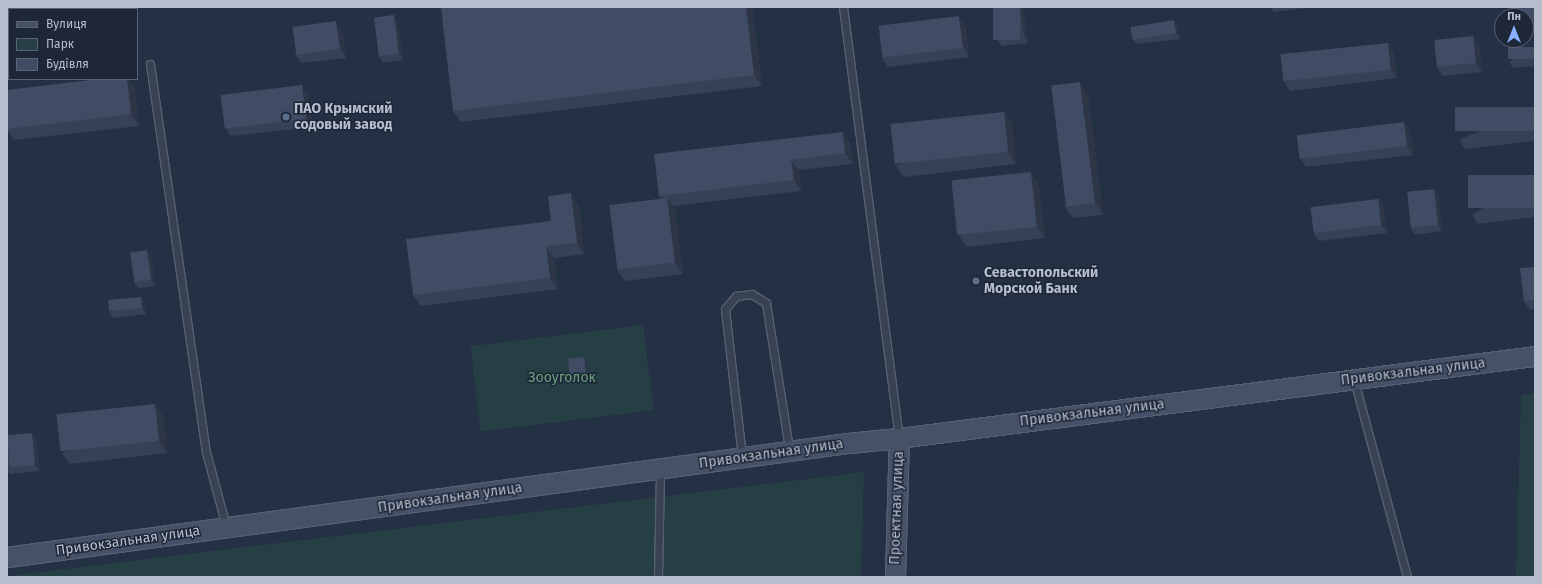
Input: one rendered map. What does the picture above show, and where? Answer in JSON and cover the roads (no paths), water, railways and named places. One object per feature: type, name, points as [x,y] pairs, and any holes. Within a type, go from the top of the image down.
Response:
[{"type":"main road","name":"Привокзальная улица","points":[[7,557],[742,458],[1535,356]]},
{"type":"main road","name":"Проектная улица","points":[[895,577],[899,438]]},
{"type":"lane","points":[[843,7],[899,438]]},
{"type":"lane","points":[[150,64],[206,452],[226,528]]},
{"type":"lane","points":[[742,458],[725,309],[736,296],[752,294],[766,303],[789,452]]},
{"type":"lane","points":[[1354,380],[1407,577]]},
{"type":"lane","points":[[658,577],[660,469]]},
{"type":"place","name":"ПАО Крымский содовый завод","points":[[286,117]]},
{"type":"place","name":"Севастопольский Морской Банк","points":[[976,281]]},
{"type":"park label","name":"Зооуголок","points":[[562,378]]}]
